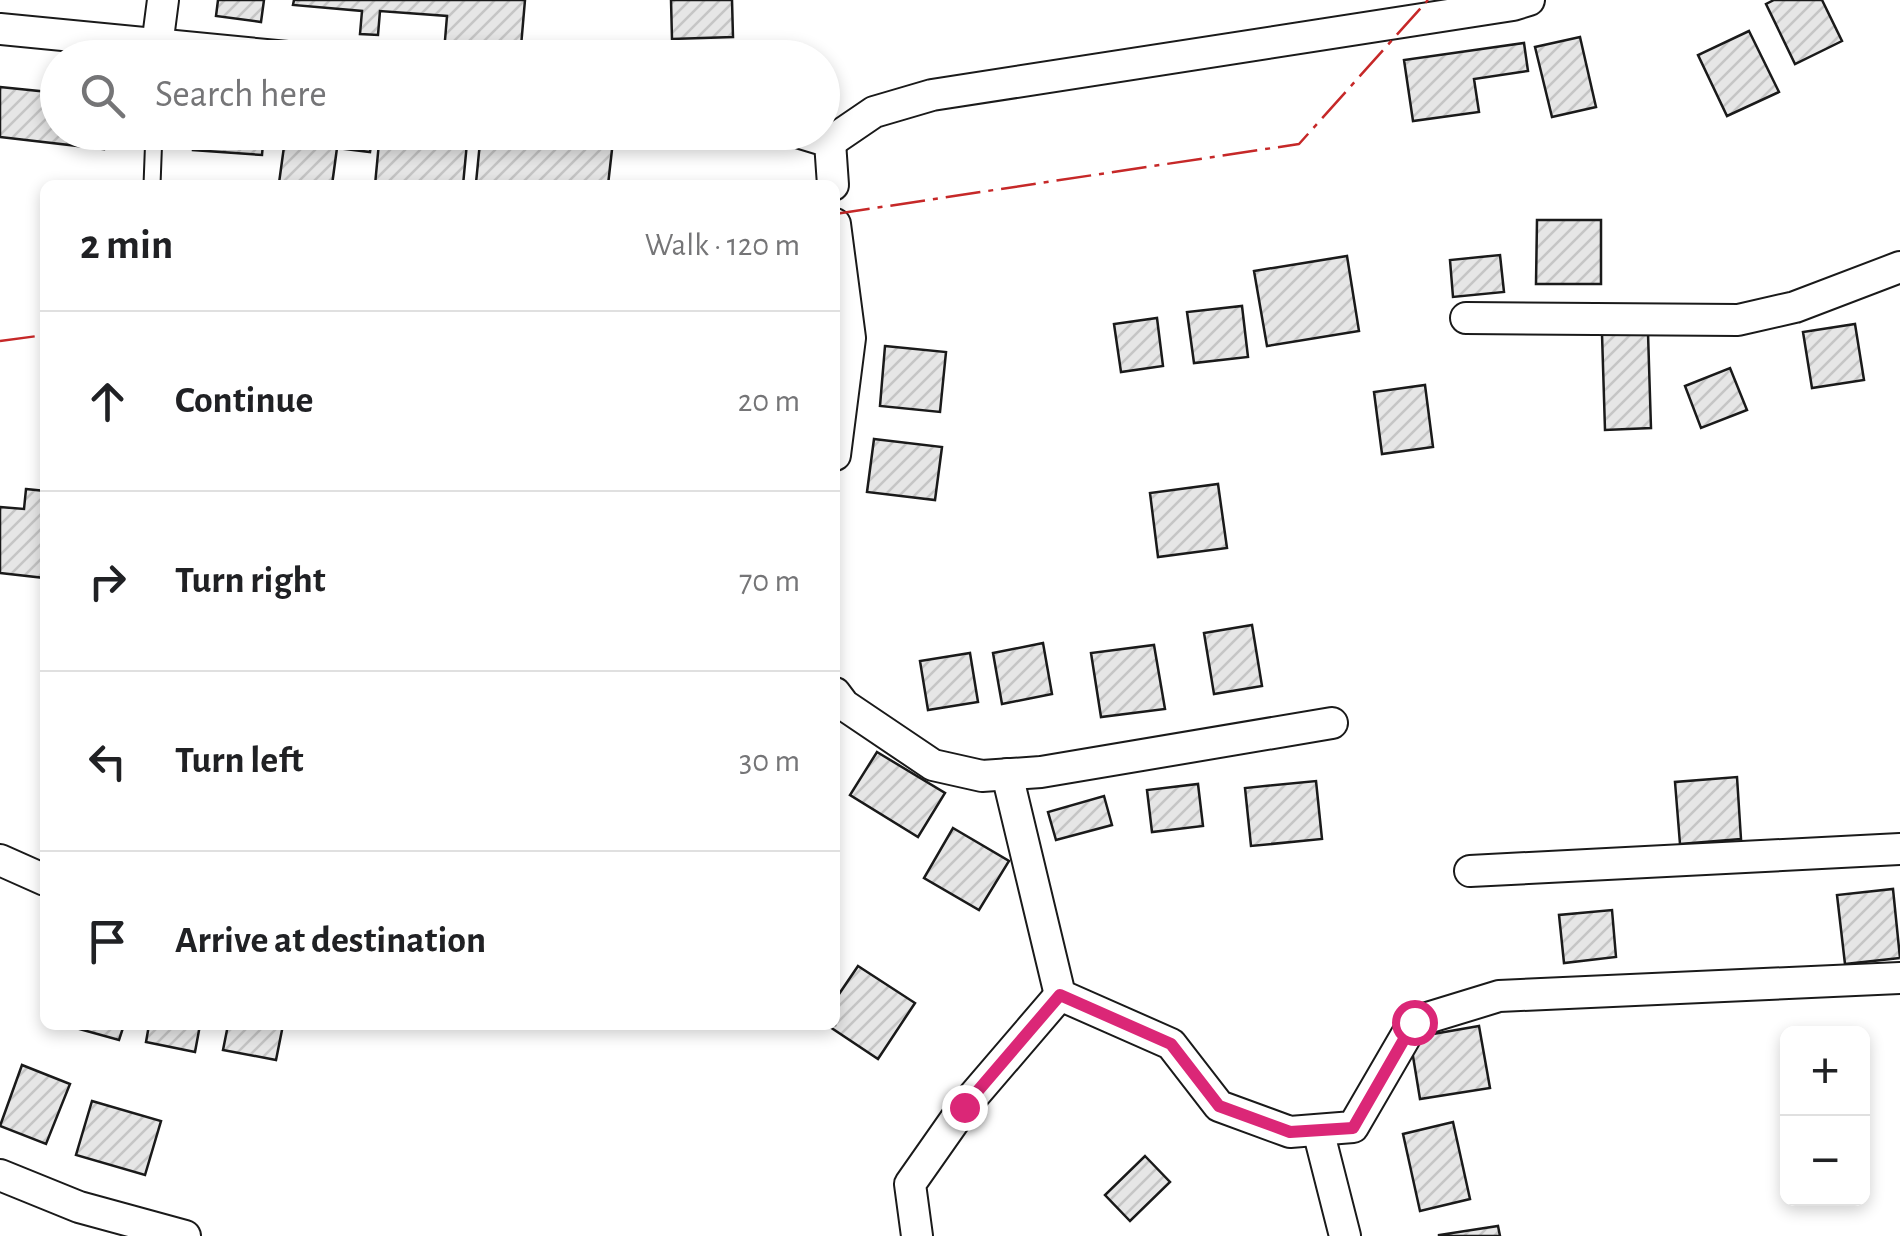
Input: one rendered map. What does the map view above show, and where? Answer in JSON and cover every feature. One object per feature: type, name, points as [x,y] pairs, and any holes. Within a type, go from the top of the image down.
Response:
[{"type":"street","points":[[158,40],[163,0]]},
{"type":"street","points":[[840,135],[874,112],[932,95],[1512,6],[1528,0]]},
{"type":"street","points":[[0,29],[75,40]]},
{"type":"street","points":[[831,150],[833,180]]},
{"type":"street","points":[[840,262],[850,338],[840,416]]},
{"type":"street","points":[[1466,318],[1738,320],[1796,307],[1900,267]]},
{"type":"street","points":[[840,700],[933,766],[982,776],[1041,772],[1332,722]]},
{"type":"street","points":[[1007,774],[1060,995]]},
{"type":"street","points":[[1470,871],[1900,849]]},
{"type":"street","points":[[0,860],[40,878]]},
{"type":"street","points":[[1060,995],[1171,1044],[1219,1106],[1290,1132],[1353,1128],[1414,1022],[1499,996],[1900,978]]},
{"type":"street","points":[[916,1236],[910,1184],[964,1107],[1060,995]]},
{"type":"street","points":[[1318,1130],[1345,1236]]},
{"type":"street","points":[[0,1174],[79,1207],[185,1236]]},
{"type":"lane","points":[[152,180],[153,150]]},
{"type":"building","points":[[218,0],[264,0],[261,22],[216,16]]},
{"type":"building","points":[[294,0],[525,0],[522,40],[445,40],[447,16],[380,11],[378,35],[360,34],[362,11],[293,5]]},
{"type":"building","points":[[671,0],[732,0],[733,37],[672,39]]},
{"type":"building","points":[[1774,0],[1822,0],[1842,41],[1795,64],[1766,4]]},
{"type":"building","points":[[1749,31],[1779,92],[1727,116],[1698,55]]},
{"type":"building","points":[[1580,37],[1596,107],[1552,117],[1535,47]]},
{"type":"building","points":[[1524,43],[1528,71],[1474,79],[1479,112],[1413,121],[1404,60]]},
{"type":"building","points":[[0,87],[40,91],[40,142],[0,137]]},
{"type":"building","points":[[193,150],[262,150],[262,155]]},
{"type":"building","points":[[284,150],[337,150],[333,180],[279,180]]},
{"type":"building","points":[[378,150],[466,150],[463,180],[375,180]]},
{"type":"building","points":[[479,150],[612,150],[609,180],[476,180]]},
{"type":"building","points":[[1537,220],[1601,220],[1601,284],[1536,284]]},
{"type":"building","points":[[1500,255],[1504,292],[1453,297],[1450,260]]},
{"type":"building","points":[[1347,256],[1359,331],[1267,346],[1254,271]]},
{"type":"building","points":[[1242,306],[1248,357],[1194,363],[1187,312]]},
{"type":"building","points":[[1157,318],[1163,366],[1121,372],[1114,324]]},
{"type":"building","points":[[1855,324],[1864,380],[1812,388],[1803,332]]},
{"type":"building","points":[[1648,333],[1651,428],[1605,430],[1602,334]]},
{"type":"building","points":[[885,346],[946,352],[940,412],[880,406]]},
{"type":"building","points":[[1730,368],[1747,410],[1701,428],[1685,386]]},
{"type":"building","points":[[1425,385],[1433,447],[1382,454],[1374,392]]},
{"type":"building","points":[[874,439],[942,447],[935,500],[867,492]]},
{"type":"building","points":[[1218,484],[1227,548],[1158,557],[1150,493]]},
{"type":"building","points":[[26,489],[40,490],[40,577],[0,573],[0,507],[24,509]]},
{"type":"building","points":[[1252,625],[1262,686],[1214,694],[1204,633]]},
{"type":"building","points":[[1043,643],[1052,694],[1002,704],[993,653]]},
{"type":"building","points":[[1154,645],[1165,709],[1101,717],[1091,653]]},
{"type":"building","points":[[970,653],[978,702],[928,710],[920,661]]},
{"type":"building","points":[[877,752],[945,793],[918,837],[850,795]]},
{"type":"building","points":[[1737,777],[1741,839],[1680,844],[1675,782]]},
{"type":"building","points":[[1316,781],[1322,839],[1251,846],[1245,788]]},
{"type":"building","points":[[1198,784],[1203,826],[1152,832],[1147,790]]},
{"type":"building","points":[[1104,796],[1112,825],[1056,840],[1048,812]]},
{"type":"building","points":[[953,828],[1009,861],[979,910],[924,878]]},
{"type":"building","points":[[1893,889],[1900,958],[1845,964],[1837,895]]},
{"type":"building","points":[[1612,910],[1616,957],[1564,963],[1559,915]]},
{"type":"building","points":[[858,966],[915,1003],[878,1059],[834,1030],[840,1030],[840,993]]},
{"type":"building","points":[[1479,1026],[1490,1088],[1420,1099],[1410,1038]]},
{"type":"building","points":[[83,1030],[122,1030],[119,1040]]},
{"type":"building","points":[[148,1030],[199,1030],[195,1052],[146,1042]]},
{"type":"building","points":[[227,1030],[282,1030],[276,1060],[223,1050]]},
{"type":"building","points":[[22,1065],[70,1084],[46,1144],[0,1126]]},
{"type":"building","points":[[92,1101],[161,1121],[145,1175],[76,1155]]},
{"type":"building","points":[[1453,1122],[1470,1199],[1420,1211],[1403,1134]]},
{"type":"building","points":[[1145,1156],[1170,1182],[1130,1221],[1105,1195]]},
{"type":"building","points":[[1498,1226],[1500,1236],[1439,1236],[1439,1235]]},
{"type":"power","points":[[840,213],[1299,144],[1428,0]]},
{"type":"power","points":[[0,341],[40,336]]},
{"type":"route","points":[[964,1107],[1060,995],[1171,1044],[1219,1106],[1290,1132],[1353,1128],[1414,1022]]}]
